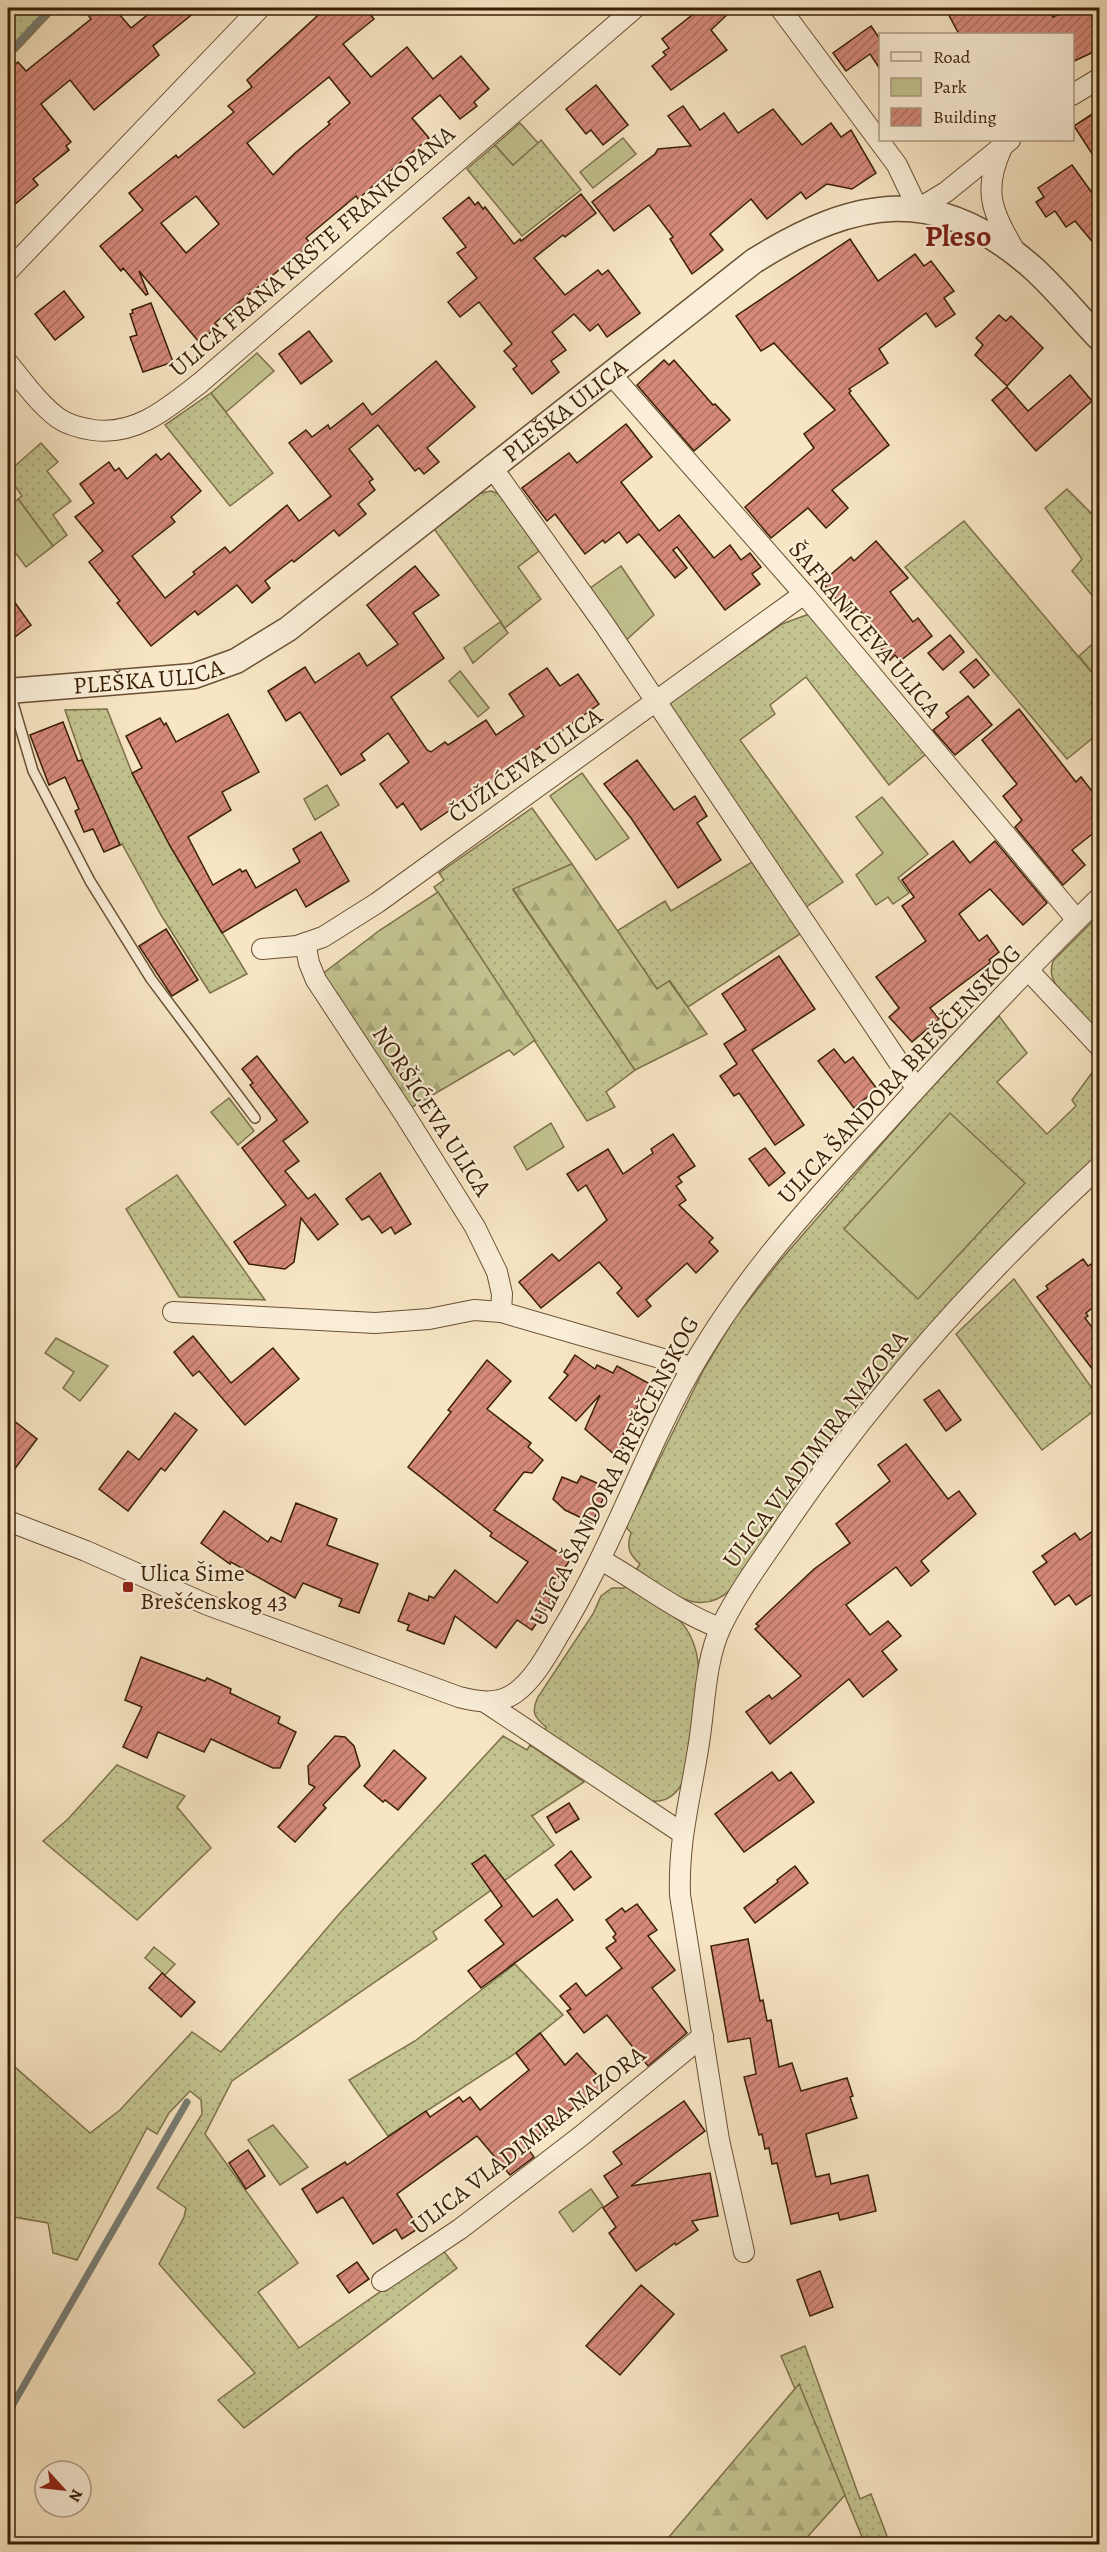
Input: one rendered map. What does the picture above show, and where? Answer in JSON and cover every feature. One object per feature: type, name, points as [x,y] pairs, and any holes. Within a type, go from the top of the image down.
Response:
[{"type":"street","points":[[8,271],[260,8]]},
{"type":"street","name":"ULICA FRANA KRSTE FRANKOPANA","points":[[8,363],[47,409],[66,423],[100,431],[132,427],[146,422],[200,383],[635,8]]},
{"type":"street","points":[[780,8],[879,141]]},
{"type":"street","points":[[1074,94],[1100,78]]},
{"type":"street","points":[[879,141],[897,165],[918,208],[967,177],[1007,142]]},
{"type":"street","points":[[1007,142],[992,170],[990,192],[999,224],[1018,255]]},
{"type":"street","name":"PLEŠKA ULICA","points":[[8,691],[194,676],[228,665],[288,629],[491,466],[754,261],[809,230],[864,212],[918,208],[944,213],[970,225],[1018,255],[1036,270],[1100,339]]},
{"type":"street","name":"ŠAFRANIĆEVA ULICA","points":[[610,373],[804,594],[1077,920]]},
{"type":"street","points":[[491,466],[604,624],[916,1088]]},
{"type":"street","name":"ČUŽIĆEVA ULICA","points":[[262,949],[305,943],[323,937],[377,903],[804,594]]},
{"type":"street","name":"ULICA ŠANDORA BREŠČENSKOG","points":[[8,1521],[68,1544],[208,1605],[459,1697],[485,1702],[502,1699],[515,1693],[536,1671],[577,1606],[691,1366],[714,1329],[766,1257],[916,1088],[1100,897]]},
{"type":"street","name":"NORŠIĆEVA ULICA","points":[[305,943],[309,963],[316,980],[404,1112],[475,1227],[498,1272],[502,1293],[501,1312]]},
{"type":"street","points":[[1028,970],[1100,1047]]},
{"type":"street","name":"ULICA VLADIMIRA NAZORA","points":[[744,2252],[719,2140],[680,1895],[679,1862],[682,1833],[699,1746],[713,1648],[720,1628],[740,1592],[808,1492],[900,1372],[966,1299],[1100,1166]]},
{"type":"street","points":[[173,1312],[375,1323],[429,1319],[474,1310],[501,1312],[691,1366]]},
{"type":"street","points":[[600,1560],[633,1577],[684,1612],[720,1628]]},
{"type":"street","points":[[485,1702],[682,1833]]},
{"type":"street","name":"ULICA VLADIMIRA NAZORA","points":[[382,2281],[460,2229],[581,2136],[702,2036]]},
{"type":"lane","points":[[8,691],[33,771],[90,881],[151,979],[255,1118]]},
{"type":"green space","points":[[8,8],[57,8],[8,60],[10,40],[8,37]]},
{"type":"green space","points":[[520,123],[538,143],[513,165],[495,145]]},
{"type":"green space","points":[[623,138],[636,154],[593,188],[580,172]]},
{"type":"green space","points":[[541,140],[581,190],[522,236],[467,169],[495,145],[513,165]]},
{"type":"green space","points":[[257,353],[274,371],[226,412],[211,393]]},
{"type":"green space","points":[[211,393],[273,473],[230,506],[165,425]]},
{"type":"green space","points":[[41,443],[58,462],[47,471],[71,501],[53,515],[67,535],[53,546],[18,499],[22,496],[8,476],[8,472]]},
{"type":"green space","points":[[1067,489],[1099,521],[1099,604],[1072,571],[1082,559],[1045,508]]},
{"type":"green space","points":[[491,491],[505,496],[543,548],[518,567],[541,599],[505,628],[432,526],[477,494]]},
{"type":"green space","points":[[18,499],[53,546],[26,567],[8,543],[8,508]]},
{"type":"green space","points":[[964,521],[1099,681],[1099,697],[1091,703],[1099,713],[1099,733],[1067,759],[905,567]]},
{"type":"green space","points":[[621,566],[654,615],[625,641],[589,589]]},
{"type":"green space","points":[[812,613],[926,754],[889,785],[806,677],[770,705],[775,714],[740,740],[843,882],[803,909],[669,703],[782,624]]},
{"type":"green space","points":[[500,622],[508,633],[473,663],[464,648]]},
{"type":"green space","points":[[1099,638],[1099,681],[1079,656]]},
{"type":"green space","points":[[460,671],[489,708],[478,717],[449,681]]},
{"type":"green space","points":[[107,709],[132,773],[170,846],[247,974],[210,993],[161,915],[122,844],[120,845],[85,768],[65,710]]},
{"type":"green space","points":[[582,773],[629,838],[596,860],[550,796]]},
{"type":"green space","points":[[327,785],[339,805],[315,820],[304,799]]},
{"type":"green space","points":[[882,797],[928,854],[898,878],[909,893],[893,904],[888,897],[876,905],[856,875],[883,853],[856,817]]},
{"type":"green space","points":[[532,808],[572,864],[513,890],[635,1070],[606,1092],[615,1107],[587,1121],[434,887],[444,880],[439,873]]},
{"type":"green space","points":[[752,862],[803,932],[688,1007],[670,981],[657,989],[617,931],[665,901],[671,911]]},
{"type":"green space","points":[[572,864],[657,989],[669,981],[707,1034],[635,1070],[513,889]]},
{"type":"green space","points":[[438,892],[535,1040],[514,1055],[509,1050],[409,1109],[321,975],[380,930]]},
{"type":"green space","points":[[1099,915],[1099,1035],[1056,985],[1051,971],[1053,961]]},
{"type":"green space","points":[[999,1016],[1027,1053],[997,1082],[1047,1134],[1076,1106],[1072,1100],[1099,1063],[1099,1152],[731,1589],[719,1598],[707,1602],[683,1599],[671,1593],[636,1570],[640,1564],[630,1550],[631,1533],[626,1527],[704,1369],[734,1319],[779,1262],[921,1099]]},
{"type":"green space","points":[[229,1098],[254,1131],[238,1145],[211,1112]]},
{"type":"green space","points":[[950,1113],[1025,1183],[918,1299],[844,1229]]},
{"type":"green space","points":[[551,1123],[564,1147],[527,1170],[514,1147]]},
{"type":"green space","points":[[177,1175],[265,1300],[179,1297],[126,1209]]},
{"type":"green space","points":[[1014,1279],[1099,1398],[1099,1407],[1042,1450],[956,1334]]},
{"type":"green space","points":[[56,1338],[108,1366],[80,1401],[63,1388],[74,1372],[45,1353]]},
{"type":"green space","points":[[627,1583],[676,1617],[689,1633],[696,1653],[699,1674],[698,1697],[682,1784],[672,1796],[659,1801],[648,1801],[544,1732],[546,1727],[536,1717],[534,1710],[538,1697],[593,1614],[601,1596],[612,1588],[624,1588]]},
{"type":"green space","points":[[503,1736],[527,1750],[530,1745],[584,1782],[532,1816],[554,1845],[433,1932],[437,1939],[232,2081],[205,2134],[298,2263],[258,2292],[299,2348],[442,2249],[457,2268],[244,2428],[218,2400],[255,2373],[159,2264],[184,2217],[186,2208],[157,2188],[202,2114],[201,2100],[190,2091],[169,2113],[157,2134],[147,2128],[77,2260],[53,2253],[48,2223],[8,2216],[8,2061],[90,2133],[120,2110],[192,2032],[221,2052],[340,1913]]},
{"type":"green space","points":[[117,1765],[185,1796],[177,1807],[211,1848],[137,1920],[43,1841],[68,1819]]},
{"type":"green space","points":[[154,1947],[175,1964],[165,1975],[145,1958]]},
{"type":"green space","points":[[515,1964],[563,2015],[513,2055],[388,2136],[349,2080],[415,2041]]},
{"type":"green space","points":[[273,2125],[308,2167],[280,2185],[248,2140]]},
{"type":"green space","points":[[591,2189],[603,2206],[573,2232],[559,2212]]},
{"type":"green space","points":[[805,2346],[860,2499],[871,2494],[890,2544],[865,2544],[799,2385],[795,2389],[781,2356]]},
{"type":"green space","points":[[799,2384],[845,2495],[801,2544],[663,2544]]},
{"type":"building","points":[[97,8],[114,8],[131,28],[156,8],[200,8],[153,46],[159,55],[94,110],[70,80],[41,104],[71,142],[66,146],[69,150],[33,179],[38,185],[8,210],[8,70],[18,62],[26,71],[91,19],[88,15]]},
{"type":"building","points":[[326,8],[365,8],[374,19],[343,44],[371,77],[407,47],[433,79],[461,56],[489,89],[474,102],[477,106],[460,119],[440,95],[412,118],[429,138],[358,199],[356,196],[306,238],[311,244],[225,314],[215,323],[218,326],[199,342],[139,271],[148,294],[146,295],[123,268],[121,271],[100,246],[143,210],[129,193],[176,155],[178,158],[234,112],[228,106],[252,87],[247,80]],"holes":[[[329,77],[350,103],[273,175],[247,143]],[[196,196],[219,224],[186,253],[161,223]]]},
{"type":"building","points":[[701,8],[734,8],[711,30],[727,50],[671,90],[652,66],[666,55],[663,52],[669,48],[662,39]]},
{"type":"building","points":[[945,8],[1048,8],[1053,17],[1074,8],[1100,8],[1100,49],[1074,61],[1074,33],[958,33]]},
{"type":"building","points":[[871,26],[879,38],[879,68],[870,54],[846,71],[833,53]]},
{"type":"building","points":[[596,85],[628,125],[603,145],[591,130],[586,134],[566,109]]},
{"type":"building","points":[[683,106],[700,130],[724,113],[738,133],[773,109],[802,145],[831,123],[841,137],[851,130],[876,173],[852,189],[827,184],[806,199],[801,192],[767,219],[751,199],[710,234],[723,250],[692,274],[670,239],[673,237],[649,205],[614,231],[592,202],[655,154],[658,149],[691,146],[668,116]]},
{"type":"building","points":[[1100,109],[1100,166],[1074,126]]},
{"type":"building","points":[[1072,165],[1100,204],[1100,251],[1075,221],[1066,227],[1055,211],[1046,217],[1036,202],[1044,197],[1038,188]]},
{"type":"building","points":[[581,194],[596,213],[534,258],[565,295],[598,270],[602,275],[608,270],[640,313],[607,337],[598,324],[590,331],[574,314],[552,332],[566,350],[551,361],[559,372],[532,394],[513,369],[517,366],[504,351],[512,344],[479,302],[460,317],[448,302],[477,278],[457,253],[466,247],[443,218],[469,197],[475,205],[478,202],[483,209],[485,207],[514,244]]},
{"type":"building","points":[[850,239],[878,281],[915,254],[924,266],[931,261],[954,291],[944,298],[955,314],[936,327],[926,313],[879,349],[888,363],[849,389],[851,391],[849,393],[889,445],[832,490],[848,508],[826,528],[808,508],[771,538],[745,507],[814,448],[804,434],[835,410],[774,343],[761,351],[736,316]]},
{"type":"building","points":[[64,291],[84,317],[55,340],[35,314]]},
{"type":"building","points":[[151,303],[173,362],[143,372],[130,337],[137,335],[130,314],[133,313],[132,310]]},
{"type":"building","points":[[999,315],[1006,321],[1011,316],[1043,348],[1007,386],[975,355],[983,345],[976,338]]},
{"type":"building","points":[[309,331],[332,361],[301,384],[279,354]]},
{"type":"building","points":[[664,360],[669,365],[674,360],[713,405],[715,404],[730,420],[694,451],[637,385]]},
{"type":"building","points":[[436,361],[475,407],[427,448],[439,462],[424,474],[419,468],[415,471],[378,425],[349,449],[373,479],[369,482],[375,490],[358,504],[366,514],[339,536],[334,530],[294,562],[292,560],[265,581],[270,588],[252,603],[237,585],[198,615],[195,611],[151,646],[117,603],[120,601],[89,562],[103,551],[75,517],[94,503],[80,484],[109,462],[115,471],[119,468],[127,479],[156,454],[161,460],[169,453],[201,491],[171,517],[175,522],[132,556],[165,598],[225,547],[230,553],[287,505],[299,521],[331,496],[289,443],[306,430],[312,437],[328,425],[330,429],[363,403],[372,415]]},
{"type":"building","points":[[1070,375],[1092,401],[1036,451],[992,400],[1007,387],[1028,411]]},
{"type":"building","points":[[626,424],[652,457],[621,482],[659,531],[679,515],[714,558],[730,545],[741,560],[750,553],[761,567],[752,574],[760,584],[725,610],[677,547],[673,550],[687,568],[675,578],[639,534],[627,543],[619,532],[605,543],[603,540],[585,554],[555,514],[547,521],[522,488],[569,453],[577,463]]},
{"type":"building","points":[[876,541],[908,578],[890,592],[913,622],[918,618],[932,636],[900,661],[895,655],[890,660],[875,641],[880,637],[855,604],[846,611],[822,582],[851,557],[854,561]]},
{"type":"building","points":[[415,566],[439,595],[413,613],[444,658],[391,697],[427,750],[431,752],[445,742],[448,745],[486,720],[496,735],[524,716],[509,694],[547,668],[560,686],[578,674],[599,704],[421,830],[403,803],[397,808],[380,784],[409,762],[388,733],[361,754],[365,760],[341,775],[300,712],[286,721],[268,691],[305,667],[315,683],[359,653],[367,666],[398,644],[367,605]]},
{"type":"building","points":[[8,593],[31,625],[8,642]]},
{"type":"building","points":[[950,635],[964,652],[943,670],[928,653]]},
{"type":"building","points":[[976,659],[989,675],[974,688],[960,672]]},
{"type":"building","points":[[968,696],[992,725],[955,755],[933,730],[949,717],[946,713]]},
{"type":"building","points":[[1019,709],[1076,782],[1081,777],[1091,790],[1100,783],[1100,828],[1072,850],[1085,865],[1063,885],[1015,827],[1022,820],[1003,796],[1017,784],[982,740]]},
{"type":"building","points":[[228,714],[259,772],[222,792],[231,810],[188,837],[213,885],[240,869],[242,872],[246,870],[256,888],[300,862],[293,849],[321,832],[349,881],[306,907],[296,889],[222,933],[170,846],[132,773],[142,768],[126,736],[160,718],[164,725],[166,723],[176,742]]},
{"type":"building","points":[[63,722],[78,761],[82,760],[120,845],[104,852],[93,829],[84,832],[75,811],[79,809],[65,777],[49,785],[30,735]]},
{"type":"building","points":[[637,760],[674,810],[695,796],[707,816],[697,823],[721,860],[678,888],[631,818],[604,784]]},
{"type":"building","points":[[953,841],[970,863],[995,841],[1047,903],[1023,925],[990,889],[959,914],[979,941],[987,935],[999,952],[989,960],[991,962],[930,1008],[939,1019],[912,1042],[889,1017],[899,1008],[876,977],[926,941],[902,906],[914,897],[902,880]]},
{"type":"building","points":[[166,929],[198,980],[172,996],[139,946]]},
{"type":"building","points":[[779,956],[815,1009],[752,1050],[804,1125],[775,1145],[739,1093],[734,1096],[720,1076],[737,1064],[724,1044],[746,1030],[722,994]]},
{"type":"building","points":[[834,1049],[845,1063],[853,1057],[877,1089],[854,1108],[818,1061]]},
{"type":"building","points":[[257,1056],[308,1122],[283,1141],[299,1161],[285,1171],[308,1199],[315,1194],[338,1224],[318,1240],[301,1218],[294,1262],[285,1269],[249,1264],[234,1242],[286,1205],[242,1148],[277,1120],[250,1085],[253,1083],[242,1069]]},
{"type":"building","points":[[673,1134],[695,1166],[678,1177],[682,1182],[676,1186],[686,1200],[679,1205],[713,1238],[709,1242],[718,1251],[696,1273],[687,1263],[646,1300],[651,1306],[638,1317],[617,1293],[622,1288],[599,1262],[541,1308],[519,1282],[552,1254],[559,1261],[607,1220],[586,1185],[578,1191],[567,1174],[608,1149],[623,1174],[653,1153],[651,1149]]},
{"type":"building","points":[[765,1148],[785,1173],[769,1186],[749,1159]]},
{"type":"building","points":[[380,1173],[411,1224],[395,1234],[391,1227],[382,1233],[369,1216],[362,1220],[346,1199]]},
{"type":"building","points":[[1083,1259],[1088,1266],[1091,1264],[1100,1276],[1100,1302],[1086,1313],[1088,1316],[1085,1318],[1100,1338],[1100,1379],[1037,1297],[1048,1289],[1046,1286]]},
{"type":"building","points":[[193,1336],[231,1383],[273,1348],[299,1379],[245,1425],[199,1371],[193,1376],[174,1352]]},
{"type":"building","points":[[575,1355],[595,1369],[597,1365],[613,1373],[617,1366],[650,1384],[623,1434],[630,1440],[616,1456],[585,1429],[600,1395],[576,1421],[549,1398],[568,1375],[564,1372]]},
{"type":"building","points":[[487,1360],[511,1381],[487,1409],[531,1443],[528,1447],[543,1460],[532,1473],[524,1472],[494,1510],[570,1560],[547,1594],[551,1601],[532,1630],[517,1620],[496,1648],[455,1616],[444,1644],[407,1630],[409,1625],[398,1621],[409,1593],[428,1601],[429,1596],[434,1598],[455,1570],[497,1603],[528,1562],[490,1536],[492,1533],[408,1467],[451,1412],[448,1410]]},
{"type":"building","points":[[939,1390],[961,1420],[946,1431],[924,1400]]},
{"type":"building","points":[[175,1413],[197,1430],[165,1471],[161,1468],[128,1511],[99,1489],[128,1451],[139,1460]]},
{"type":"building","points":[[8,1416],[37,1439],[8,1478]]},
{"type":"building","points":[[906,1444],[948,1499],[959,1491],[976,1514],[921,1561],[929,1571],[911,1586],[896,1567],[846,1605],[870,1635],[888,1621],[901,1636],[882,1651],[897,1670],[863,1697],[849,1679],[770,1744],[746,1712],[769,1695],[772,1699],[801,1676],[755,1629],[759,1626],[756,1624],[814,1569],[850,1543],[836,1524],[890,1481],[878,1465]]},
{"type":"building","points":[[581,1476],[608,1488],[592,1523],[565,1510],[553,1499],[562,1477],[577,1483]]},
{"type":"building","points":[[296,1503],[337,1519],[327,1545],[378,1564],[359,1613],[339,1606],[342,1599],[303,1583],[295,1598],[231,1562],[230,1564],[201,1543],[224,1511],[268,1542],[271,1537],[281,1542]]},
{"type":"building","points":[[1100,1526],[1100,1589],[1076,1605],[1069,1595],[1055,1605],[1033,1572],[1047,1562],[1042,1556],[1075,1533],[1080,1540]]},
{"type":"building","points":[[141,1657],[205,1681],[207,1678],[231,1689],[230,1693],[280,1717],[278,1723],[296,1732],[280,1768],[273,1768],[211,1739],[204,1752],[158,1732],[147,1758],[123,1747],[142,1707],[125,1700]]},
{"type":"building","points":[[335,1736],[345,1737],[354,1746],[360,1766],[323,1805],[326,1808],[295,1842],[278,1827],[315,1787],[309,1784],[308,1766]]},
{"type":"building","points":[[394,1750],[426,1778],[398,1810],[385,1800],[383,1802],[364,1786]]},
{"type":"building","points":[[772,1772],[779,1781],[791,1772],[814,1802],[744,1852],[715,1814]]},
{"type":"building","points":[[569,1803],[579,1819],[556,1833],[547,1817]]},
{"type":"building","points":[[571,1851],[591,1877],[574,1890],[555,1865]]},
{"type":"building","points":[[485,1855],[533,1917],[557,1899],[573,1920],[481,1988],[468,1971],[504,1944],[485,1920],[502,1906],[472,1864]]},
{"type":"building","points":[[795,1866],[808,1883],[755,1923],[744,1908]]},
{"type":"building","points":[[637,1904],[657,1930],[648,1936],[675,1970],[652,1988],[687,2033],[648,2066],[607,2015],[584,2033],[567,2011],[571,2009],[560,1996],[576,1983],[586,1996],[622,1968],[606,1948],[616,1941],[613,1937],[616,1934],[606,1920],[622,1908],[625,1912]]},
{"type":"building","points":[[748,1939],[760,2001],[763,2000],[767,2021],[771,2020],[779,2067],[792,2063],[801,2091],[847,2078],[853,2096],[850,2097],[857,2118],[806,2134],[816,2177],[829,2174],[831,2184],[868,2175],[876,2211],[840,2220],[838,2213],[791,2224],[777,2163],[772,2164],[769,2148],[765,2149],[762,2134],[759,2135],[744,2077],[756,2074],[750,2038],[728,2042],[711,1946]]},
{"type":"building","points":[[162,1973],[195,2002],[181,2017],[149,1988]]},
{"type":"building","points":[[540,2033],[565,2065],[577,2053],[607,2086],[579,2111],[575,2107],[526,2146],[534,2157],[510,2175],[477,2136],[397,2194],[419,2228],[402,2239],[396,2229],[373,2244],[343,2197],[317,2213],[302,2189],[345,2162],[347,2165],[426,2111],[430,2117],[459,2097],[463,2102],[470,2097],[480,2110],[529,2070],[516,2053]]},
{"type":"building","points":[[684,2101],[705,2131],[631,2186],[710,2173],[718,2216],[692,2221],[698,2230],[676,2245],[675,2243],[636,2271],[609,2233],[616,2227],[603,2208],[618,2197],[604,2176],[622,2164],[613,2152]]},
{"type":"building","points":[[248,2150],[265,2176],[246,2189],[229,2163]]},
{"type":"building","points":[[357,2262],[369,2279],[349,2293],[337,2276]]},
{"type":"building","points":[[820,2271],[833,2307],[810,2316],[797,2280]]},
{"type":"building","points":[[641,2285],[674,2314],[620,2375],[586,2346]]},
{"type":"waterway","points":[[8,54],[51,8]]},
{"type":"waterway","points":[[8,2413],[187,2102]]},
{"type":"place","name":"Ulica Šime Brešćenskog 43","points":[[128,1587]]},
{"type":"district","name":"Pleso","points":[[958,236]]}]
